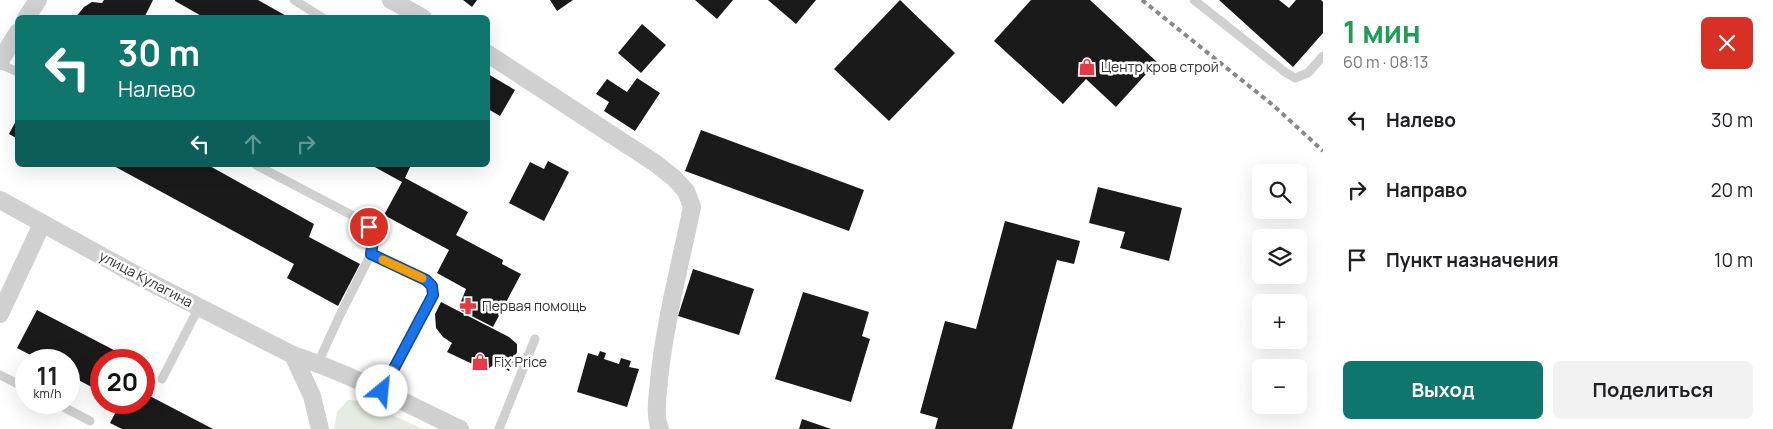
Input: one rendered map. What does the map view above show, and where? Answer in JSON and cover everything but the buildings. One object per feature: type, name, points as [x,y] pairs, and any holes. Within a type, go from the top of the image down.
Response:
[{"type":"street","points":[[28,15],[38,0]]},
{"type":"street","points":[[391,0],[418,15]]},
{"type":"street","points":[[0,62],[15,37]]},
{"type":"street","points":[[490,55],[655,163],[674,178],[686,191],[692,207],[663,340],[657,422],[660,429]]},
{"type":"street","name":"улица Кулагина","points":[[0,200],[42,224],[293,355],[318,363],[382,391],[460,429]]},
{"type":"street","points":[[0,314],[42,224]]},
{"type":"street","points":[[293,355],[312,396],[320,429]]},
{"type":"lane","points":[[294,0],[318,15]]},
{"type":"lane","points":[[1194,0],[1295,78],[1308,73],[1323,56]]},
{"type":"lane","points":[[0,62],[15,70]]},
{"type":"lane","points":[[260,167],[363,221],[374,235],[371,254],[318,363]]},
{"type":"lane","points":[[371,254],[426,280],[432,286],[433,295],[382,391]]},
{"type":"lane","points":[[162,379],[199,306]]},
{"type":"lane","points":[[499,429],[535,339]]},
{"type":"lane","points":[[0,375],[15,382]]},
{"type":"lane","points":[[77,414],[90,421]]},
{"type":"shaded area","points":[[348,400],[361,401],[423,429],[334,429],[337,412]]},
{"type":"railway","points":[[1142,0],[1274,106],[1323,151]]},
{"type":"slow traffic","points":[[383,260],[422,278]]},
{"type":"place","name":"Центр кров строй","points":[[1087,67]]},
{"type":"place","name":"Первая помощь","points":[[468,306]]},
{"type":"place","name":"Fix Price","points":[[480,362]]},
{"type":"route","points":[[369,227],[374,235],[371,254],[426,280],[432,286],[433,295],[382,391]]}]
